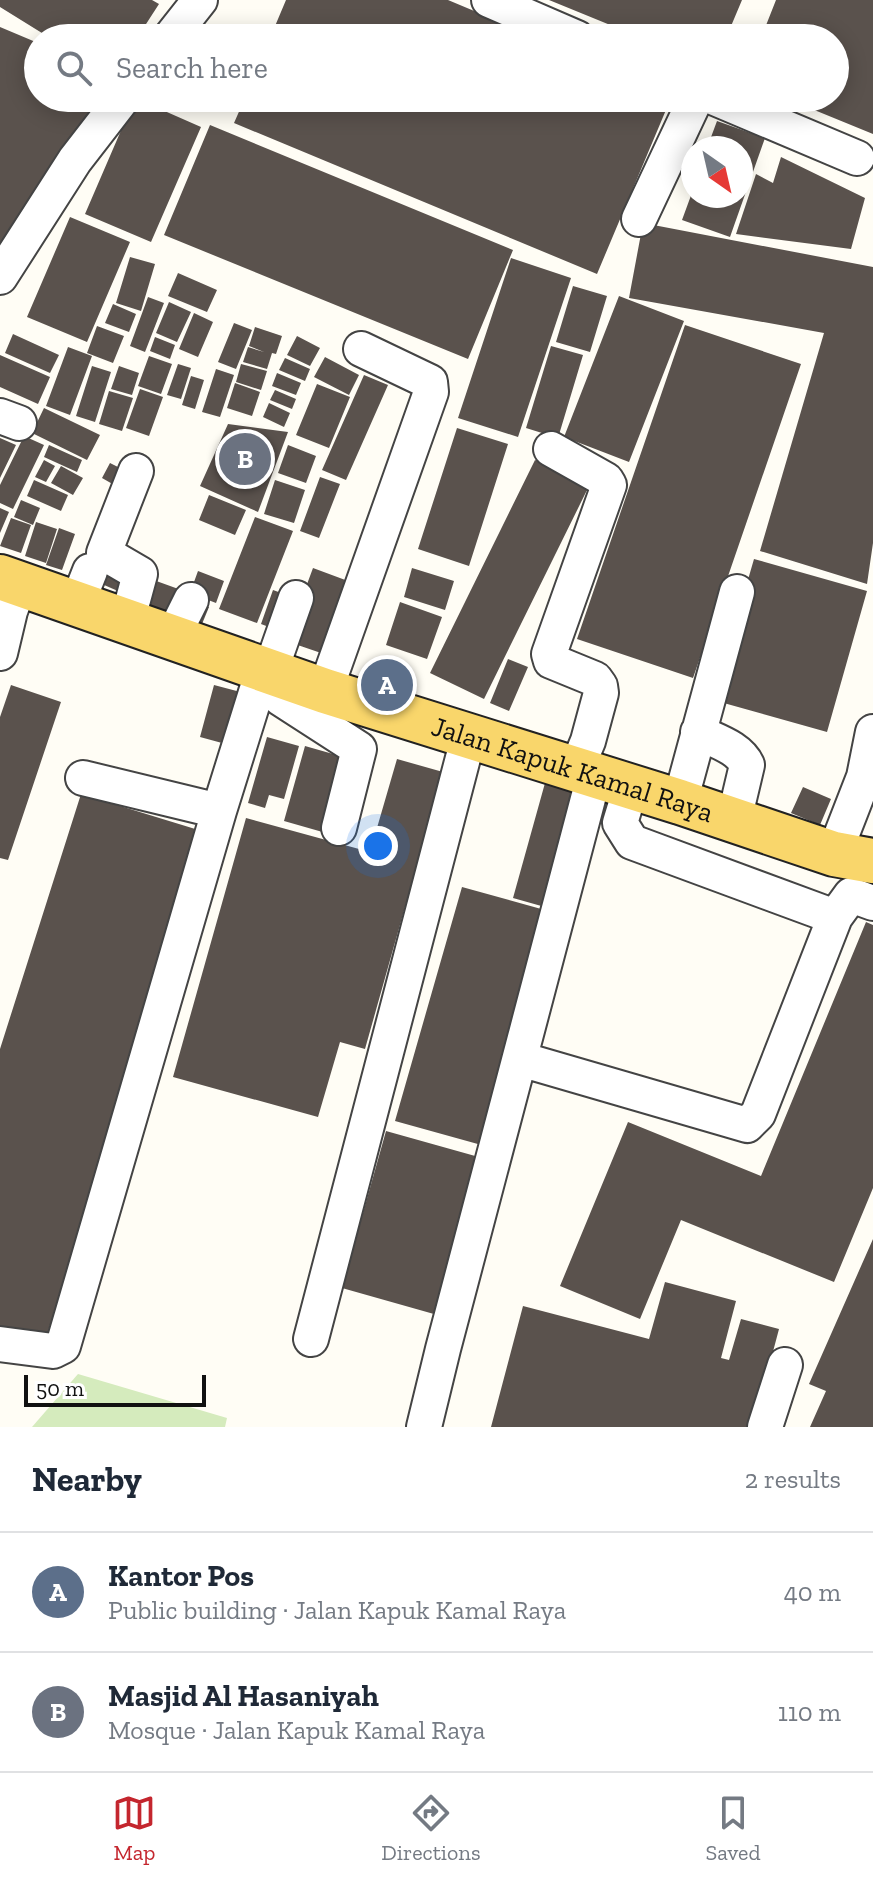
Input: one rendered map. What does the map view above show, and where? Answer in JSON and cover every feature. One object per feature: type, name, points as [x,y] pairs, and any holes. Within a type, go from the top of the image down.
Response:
[{"type":"main road","name":"Jalan Kapuk Kamal Raya","points":[[10,580],[84,588],[127,622],[182,619],[272,673],[853,858]]},
{"type":"street","points":[[181,24],[200,0]]},
{"type":"street","points":[[489,0],[545,24]]},
{"type":"street","points":[[0,277],[75,160],[112,112]]},
{"type":"street","points":[[639,219],[689,112]]},
{"type":"street","points":[[748,112],[857,158]]},
{"type":"street","points":[[325,691],[431,392],[430,382],[361,349]]},
{"type":"street","points":[[551,449],[606,480],[609,485],[549,654],[551,661],[595,679],[600,686],[601,693],[588,741],[620,823],[632,842],[835,917]]},
{"type":"street","points":[[127,622],[140,574],[104,553],[136,471]]},
{"type":"street","points":[[0,653],[10,611],[10,580]]},
{"type":"street","points":[[680,802],[737,592]]},
{"type":"street","points":[[0,1344],[53,1351],[63,1346],[219,811],[272,673],[296,598]]},
{"type":"street","points":[[272,673],[280,698],[359,749],[339,828]]},
{"type":"street","points":[[698,732],[744,757],[747,765],[734,820]]},
{"type":"street","points":[[853,858],[873,732]]},
{"type":"street","points":[[311,1339],[469,735]]},
{"type":"street","points":[[83,778],[219,811]]},
{"type":"street","points":[[424,1427],[520,1059],[601,778]]},
{"type":"street","points":[[520,1059],[747,1125],[758,1114],[835,917],[851,895],[873,903]]},
{"type":"street","points":[[765,1427],[785,1365]]},
{"type":"green space","points":[[78,1374],[227,1418],[225,1427],[32,1427]]},
{"type":"building","points":[[0,0],[152,0],[159,4],[146,24],[27,24],[0,7]]},
{"type":"building","points":[[286,0],[448,0],[505,24],[276,24]]},
{"type":"building","points":[[549,0],[742,0],[732,24],[608,24]]},
{"type":"building","points":[[776,0],[873,0],[873,134],[819,112],[849,112],[849,24],[767,24]]},
{"type":"building","points":[[0,27],[24,37],[24,112],[92,112],[0,253]]},
{"type":"building","points":[[129,112],[167,112],[201,127],[151,242],[85,214]]},
{"type":"building","points":[[239,112],[665,112],[597,274],[234,123]]},
{"type":"building","points":[[717,121],[765,138],[753,172],[753,136],[711,136]]},
{"type":"building","points":[[210,125],[513,250],[468,359],[164,235]]},
{"type":"building","points":[[781,157],[865,198],[851,249],[736,234],[745,208],[753,208],[756,174],[773,183]]},
{"type":"building","points":[[686,208],[740,208],[730,237],[682,220]]},
{"type":"building","points":[[70,217],[130,242],[87,342],[27,317]]},
{"type":"building","points":[[643,223],[873,267],[873,543],[867,584],[760,551],[824,333],[629,298]]},
{"type":"building","points":[[130,257],[155,264],[141,311],[116,303]]},
{"type":"building","points":[[511,258],[571,278],[518,437],[458,418]]},
{"type":"building","points":[[178,273],[217,290],[207,312],[168,296]]},
{"type":"building","points":[[573,286],[607,296],[590,352],[556,342]]},
{"type":"building","points":[[619,296],[684,321],[629,462],[564,437]]},
{"type":"building","points":[[148,297],[164,303],[145,352],[130,346]]},
{"type":"building","points":[[169,302],[191,312],[177,342],[156,333]]},
{"type":"building","points":[[113,304],[136,314],[129,332],[105,323]]},
{"type":"building","points":[[194,313],[213,322],[198,357],[179,349]]},
{"type":"building","points":[[234,323],[252,330],[236,369],[218,362]]},
{"type":"building","points":[[685,325],[801,364],[693,678],[577,639]]},
{"type":"building","points":[[97,326],[124,336],[113,363],[87,353]]},
{"type":"building","points":[[255,327],[282,336],[267,369],[243,362],[248,347],[264,352],[249,346]]},
{"type":"building","points":[[13,334],[59,355],[50,373],[5,353]]},
{"type":"building","points":[[297,336],[320,348],[310,366],[287,355]]},
{"type":"building","points":[[155,337],[175,345],[170,359],[150,351]]},
{"type":"building","points":[[551,346],[583,355],[558,438],[526,428]]},
{"type":"building","points":[[68,347],[92,356],[70,415],[46,406]]},
{"type":"building","points":[[0,355],[50,377],[38,404],[0,387]]},
{"type":"building","points":[[149,356],[172,364],[161,394],[138,386]]},
{"type":"building","points":[[325,357],[359,375],[349,395],[314,377]]},
{"type":"building","points":[[285,358],[310,369],[305,381],[279,370]]},
{"type":"building","points":[[178,364],[191,368],[181,399],[167,395]]},
{"type":"building","points":[[241,364],[267,371],[261,390],[236,382]]},
{"type":"building","points":[[92,366],[111,372],[95,422],[76,416]]},
{"type":"building","points":[[119,366],[139,373],[132,395],[111,389]]},
{"type":"building","points":[[216,369],[234,375],[220,417],[202,412]]},
{"type":"building","points":[[277,373],[301,383],[296,395],[272,386]]},
{"type":"building","points":[[364,375],[388,385],[346,480],[322,470]]},
{"type":"building","points":[[191,376],[204,380],[195,409],[182,405]]},
{"type":"building","points":[[235,383],[260,392],[252,416],[227,408]]},
{"type":"building","points":[[317,384],[350,397],[329,448],[296,435]]},
{"type":"building","points":[[140,389],[163,397],[149,436],[126,428]]},
{"type":"building","points":[[275,390],[296,399],[292,409],[270,400]]},
{"type":"building","points":[[109,391],[133,398],[122,431],[99,424]]},
{"type":"building","points":[[269,403],[290,413],[284,427],[263,417]]},
{"type":"building","points":[[44,408],[100,435],[87,460],[32,433]]},
{"type":"building","points":[[228,424],[288,432],[258,512],[200,486]]},
{"type":"building","points":[[457,428],[508,444],[469,566],[418,549]]},
{"type":"building","points":[[24,436],[44,445],[13,509],[0,503],[0,485]]},
{"type":"building","points":[[0,438],[16,445],[0,478]]},
{"type":"building","points":[[49,445],[82,460],[77,472],[44,457]]},
{"type":"building","points":[[288,445],[316,456],[306,483],[278,473]]},
{"type":"building","points":[[44,460],[55,466],[46,482],[35,477]]},
{"type":"building","points":[[535,460],[589,486],[484,699],[430,673]]},
{"type":"building","points":[[110,463],[124,470],[116,486],[102,478]]},
{"type":"building","points":[[61,466],[83,478],[73,495],[51,483]]},
{"type":"building","points":[[320,477],[340,484],[319,538],[300,531]]},
{"type":"building","points":[[34,480],[68,495],[61,511],[27,496]]},
{"type":"building","points":[[275,480],[305,490],[294,523],[264,514]]},
{"type":"building","points":[[209,495],[246,510],[235,535],[199,520]]},
{"type":"building","points":[[21,500],[40,508],[33,525],[14,517]]},
{"type":"building","points":[[0,508],[9,512],[0,533]]},
{"type":"building","points":[[255,517],[293,531],[257,623],[219,609]]},
{"type":"building","points":[[11,518],[31,525],[21,553],[0,546]]},
{"type":"building","points":[[36,522],[57,529],[46,563],[25,556]]},
{"type":"building","points":[[59,528],[75,534],[62,570],[46,565]]},
{"type":"building","points":[[754,559],[867,591],[827,732],[713,700]]},
{"type":"building","points":[[103,561],[135,574],[127,595],[95,581]]},
{"type":"building","points":[[313,568],[348,581],[321,653],[286,641]]},
{"type":"building","points":[[412,568],[454,581],[445,610],[404,597]]},
{"type":"building","points":[[198,571],[224,581],[216,603],[190,593]]},
{"type":"building","points":[[148,578],[184,591],[174,616],[138,603]]},
{"type":"building","points":[[273,590],[295,598],[282,632],[261,624]]},
{"type":"building","points":[[191,600],[209,607],[202,624],[184,617]]},
{"type":"building","points":[[400,602],[442,617],[427,659],[386,645]]},
{"type":"building","points":[[508,659],[528,667],[509,711],[490,703]]},
{"type":"building","points":[[377,669],[404,678],[396,702],[369,693]]},
{"type":"building","points":[[11,685],[61,702],[8,860],[0,858],[0,717]]},
{"type":"building","points":[[214,685],[248,694],[233,746],[200,737]]},
{"type":"building","points":[[267,737],[299,746],[284,799],[269,795],[265,808],[248,803]]},
{"type":"building","points":[[305,746],[347,758],[326,833],[284,821]]},
{"type":"building","points":[[397,759],[443,772],[365,1049],[340,1042],[318,1117],[173,1077],[246,818],[370,852]]},
{"type":"building","points":[[545,783],[584,794],[552,909],[513,898]]},
{"type":"building","points":[[803,787],[831,799],[820,825],[791,813]]},
{"type":"building","points":[[81,794],[205,832],[45,1341],[0,1328],[0,1049]]},
{"type":"building","points":[[462,887],[552,912],[485,1146],[395,1121]]},
{"type":"building","points":[[866,922],[873,925],[873,1188],[834,1282],[681,1220],[640,1319],[560,1286],[628,1122],[761,1176]]},
{"type":"building","points":[[386,1131],[493,1161],[448,1318],[342,1288]]},
{"type":"building","points":[[873,1239],[873,1427],[810,1427],[826,1391],[809,1384]]},
{"type":"building","points":[[665,1282],[736,1301],[721,1358],[729,1360],[741,1319],[779,1329],[753,1427],[491,1427],[523,1306],[649,1339]]},
{"type":"place","name":"Masjid Al Hasaniyah","points":[[245,459]]},
{"type":"place","name":"Kantor Pos","points":[[387,685]]}]
